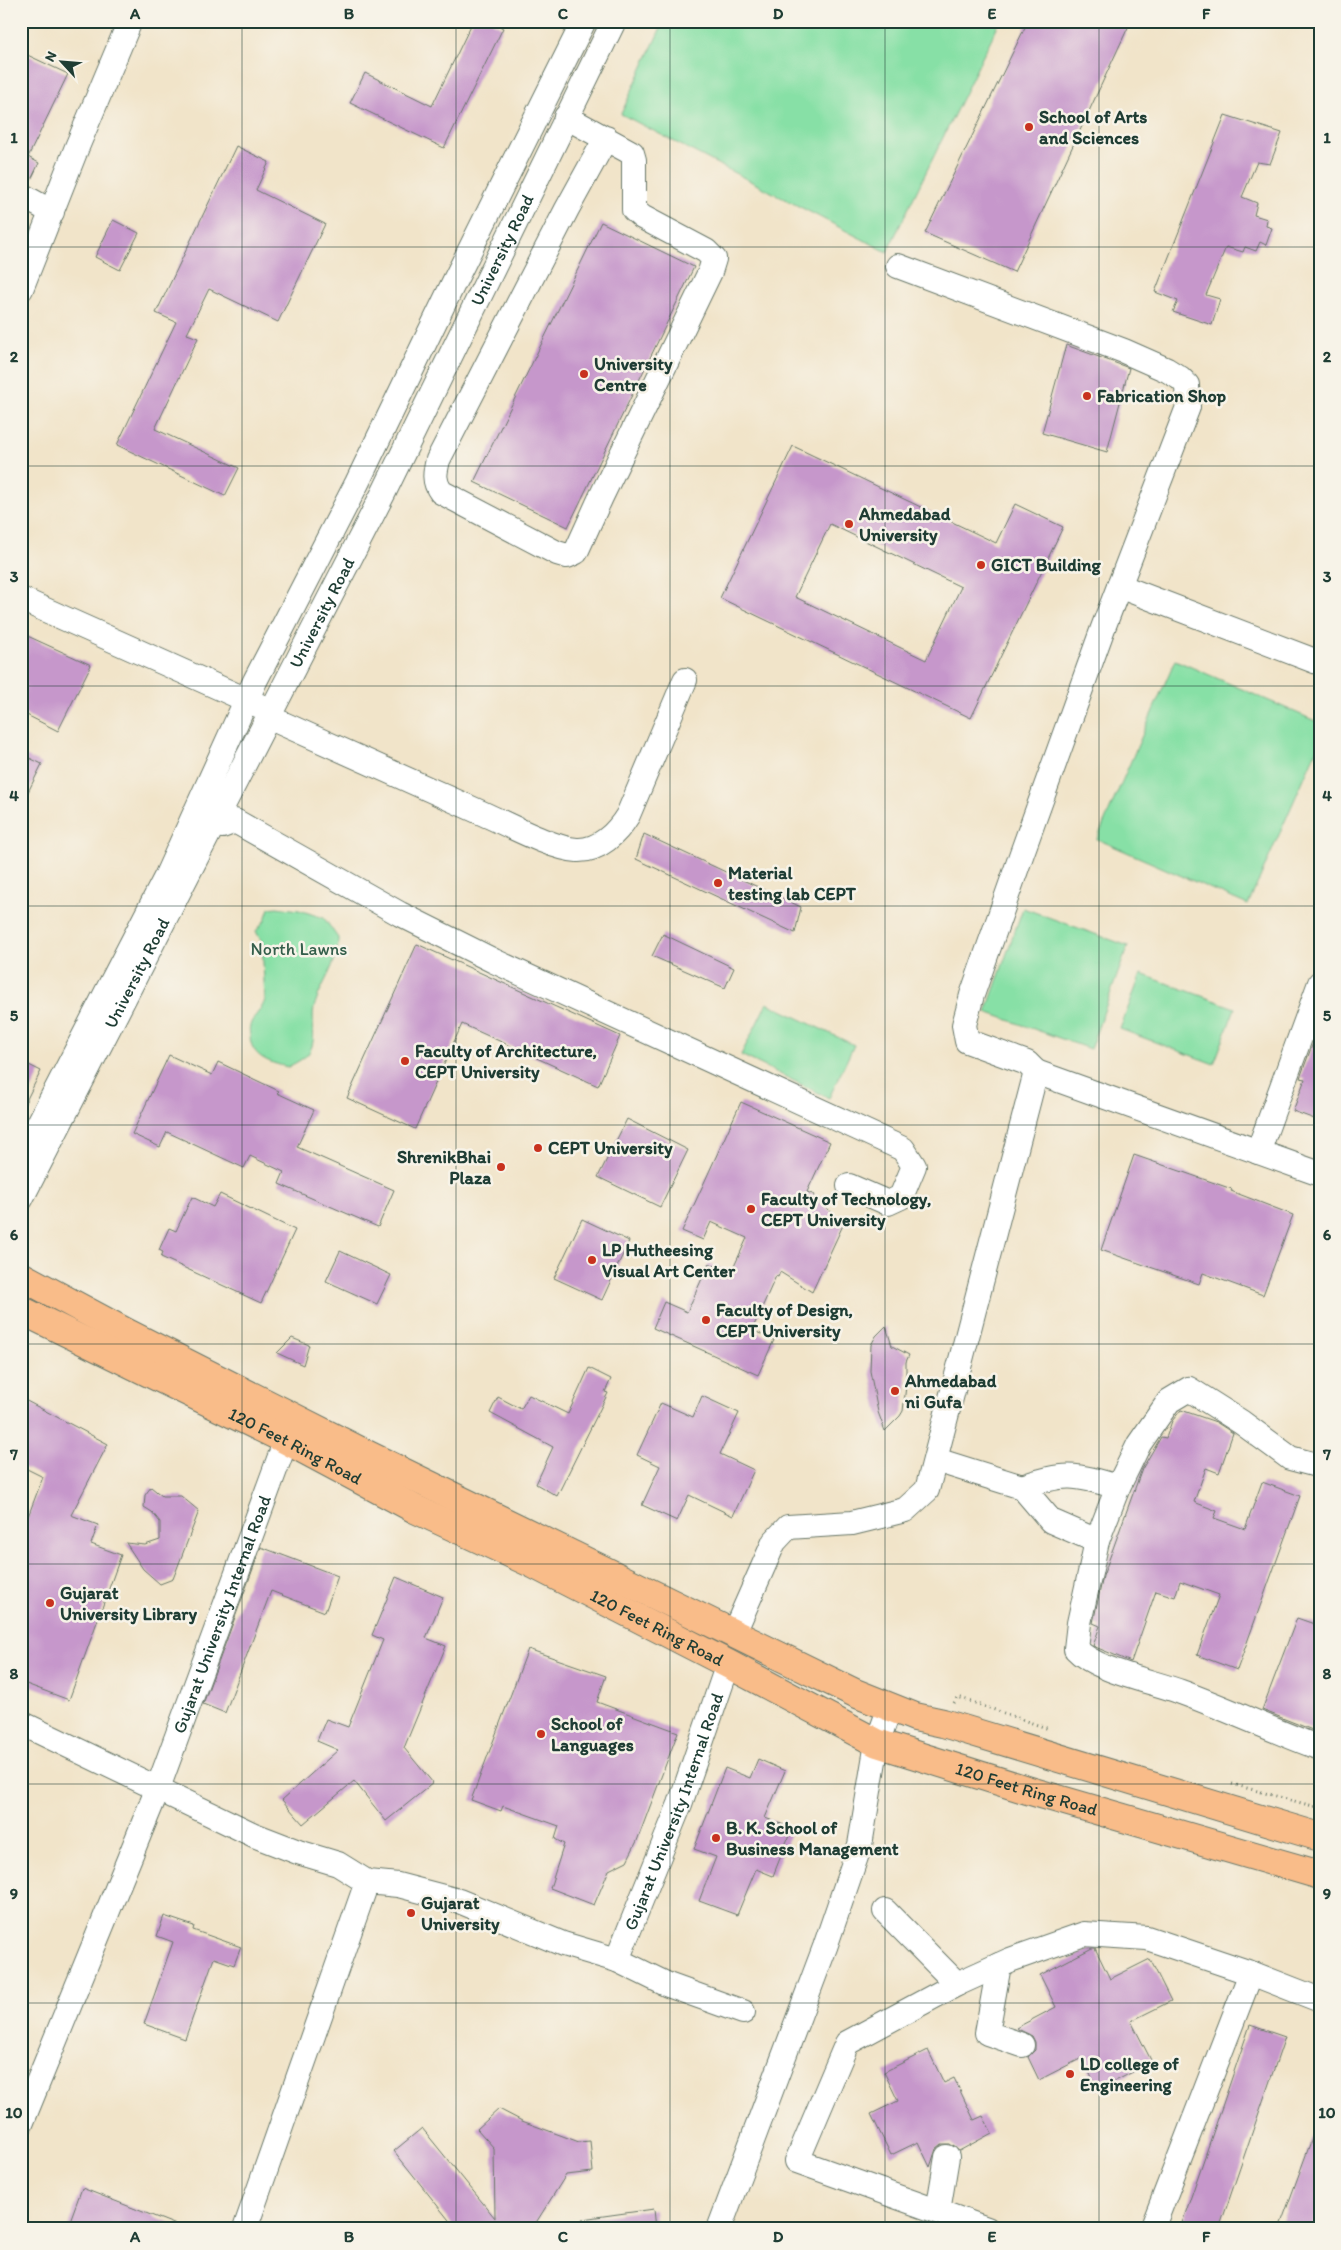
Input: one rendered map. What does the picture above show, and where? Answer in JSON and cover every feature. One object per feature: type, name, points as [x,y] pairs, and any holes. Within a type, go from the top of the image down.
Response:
[{"type":"main road","name":"120 Feet Ring Road","points":[[21,1276],[137,1339],[733,1635],[855,1693],[915,1717],[971,1731],[1320,1838]]},
{"type":"main road","name":"120 Feet Ring Road","points":[[21,1310],[286,1440],[415,1509],[531,1563],[728,1664],[877,1744],[1027,1790],[1320,1875]]},
{"type":"street","points":[[21,288],[130,21]]},
{"type":"street","name":"University Road","points":[[21,1158],[166,877],[246,700],[357,483],[454,282],[584,21]]},
{"type":"street","name":"University Road","points":[[21,1199],[384,492],[614,21]]},
{"type":"street","points":[[566,117],[606,138],[632,153],[634,160],[634,210],[642,217],[706,251],[714,259],[710,272],[576,552],[567,556],[557,553],[441,492],[436,486],[434,474],[438,460],[506,324],[606,138]]},
{"type":"street","points":[[21,195],[52,212]]},
{"type":"street","points":[[898,266],[1124,351],[1167,370],[1180,378],[1187,386],[1188,407],[1119,586],[972,995],[964,1025],[967,1041],[1028,1063],[1036,1072],[1320,1174]]},
{"type":"street","points":[[1119,586],[1320,663]]},
{"type":"street","points":[[21,599],[246,700],[270,714],[500,821],[554,844],[576,850],[590,848],[601,843],[619,829],[628,815],[685,680]]},
{"type":"street","points":[[214,823],[222,826],[235,821],[400,914],[494,960],[903,1149],[914,1166],[901,1197],[888,1203],[849,1186]]},
{"type":"street","points":[[1258,1152],[1320,983]]},
{"type":"street","points":[[733,1635],[774,1542],[788,1527],[852,1523],[905,1510],[927,1490],[1036,1072]]},
{"type":"street","points":[[1320,1466],[1290,1458],[1241,1422],[1189,1389],[1169,1401],[1140,1444],[1118,1487],[1097,1541],[1079,1623],[1076,1648],[1082,1656],[1096,1663],[1181,1692],[1320,1748]]},
{"type":"street","name":"Gujarat University Internal Road","points":[[21,2124],[158,1788],[286,1440]]},
{"type":"street","points":[[936,1460],[1022,1487],[1050,1520],[1097,1541]]},
{"type":"street","points":[[1022,1487],[1051,1477],[1079,1476],[1118,1487]]},
{"type":"street","name":"Gujarat University Internal Road","points":[[617,1960],[680,1804],[728,1664]]},
{"type":"street","points":[[718,2229],[825,1947],[860,1845],[877,1744],[890,1707]]},
{"type":"street","points":[[21,1723],[254,1835],[298,1852],[338,1864],[367,1882],[398,1885],[459,1901],[563,1944],[617,1960],[668,1985],[742,2012]]},
{"type":"street","points":[[245,2229],[367,1882]]},
{"type":"street","points":[[885,1910],[957,1984]]},
{"type":"street","points":[[987,2229],[797,2161],[847,2043],[957,1984],[999,1965],[1084,1934],[1147,1938],[1251,1973],[1320,2000]]},
{"type":"street","points":[[999,1965],[987,2033],[1022,2046]]},
{"type":"street","points":[[1152,2229],[1251,1973]]},
{"type":"street","points":[[938,2212],[948,2157]]},
{"type":"green space","points":[[664,21],[1000,21],[887,252],[621,114]]},
{"type":"green space","points":[[1175,660],[1320,723],[1320,742],[1248,905],[1097,839]]},
{"type":"green space","name":"North Lawns","points":[[277,907],[299,910],[324,918],[338,938],[336,957],[314,1008],[312,1046],[306,1056],[288,1067],[268,1061],[257,1053],[253,1048],[249,1032],[254,1017],[265,1000],[262,943],[256,931],[265,920],[269,908]]},
{"type":"green space","points":[[1023,908],[1128,946],[1090,1049],[986,1012]]},
{"type":"green space","points":[[1141,974],[1235,1008],[1214,1064],[1120,1029]]},
{"type":"green space","points":[[767,1003],[854,1045],[829,1098],[741,1055]]},
{"type":"building","points":[[473,21],[490,21],[503,28],[444,148],[350,103],[365,73],[432,106]]},
{"type":"building","name":"School of Arts and Sciences","points":[[1028,21],[1131,21],[1014,272],[925,233]]},
{"type":"building","points":[[21,52],[68,74],[28,157],[39,163],[29,184],[21,181]]},
{"type":"building","points":[[1225,115],[1282,133],[1270,164],[1257,162],[1242,197],[1257,203],[1254,215],[1267,219],[1266,226],[1272,228],[1266,245],[1260,242],[1256,251],[1245,247],[1243,252],[1226,247],[1206,295],[1220,299],[1212,325],[1173,312],[1178,301],[1155,292]]},
{"type":"building","points":[[236,146],[269,162],[256,190],[325,224],[278,322],[209,289],[187,334],[198,338],[155,429],[239,468],[225,496],[117,445],[176,322],[156,313]]},
{"type":"building","points":[[113,220],[139,233],[120,270],[95,257]]},
{"type":"building","name":"University Centre","points":[[601,222],[694,267],[568,527],[474,482]]},
{"type":"building","name":"Fabrication Shop","points":[[1066,345],[1129,368],[1107,452],[1042,433]]},
{"type":"building","name":"GICT Building","points":[[793,446],[996,543],[1015,504],[1063,527],[971,718],[720,598]],"holes":[[[830,524],[961,587],[926,660],[795,597]]]},
{"type":"building","points":[[21,633],[91,665],[58,731],[21,712]]},
{"type":"building","points":[[21,754],[42,764],[21,806]]},
{"type":"building","name":"Material testing lab CEPT","points":[[644,834],[801,907],[795,933],[636,859]]},
{"type":"building","points":[[663,934],[734,968],[725,988],[652,956]]},
{"type":"building","name":"Faculty of Architecture, CEPT University","points":[[417,944],[620,1036],[598,1086],[462,1024],[415,1129],[347,1098]]},
{"type":"building","points":[[1320,1024],[1320,1121],[1293,1111],[1305,1079],[1300,1078]]},
{"type":"building","points":[[169,1055],[212,1075],[218,1062],[314,1110],[297,1147],[394,1190],[378,1227],[279,1184],[284,1172],[250,1156],[244,1168],[167,1132],[160,1147],[132,1134]]},
{"type":"building","points":[[21,1061],[41,1071],[21,1111]]},
{"type":"building","points":[[741,1102],[830,1142],[807,1192],[815,1195],[814,1197],[844,1223],[812,1292],[780,1272],[778,1277],[776,1276],[752,1330],[774,1340],[758,1375],[653,1328],[664,1302],[687,1312],[709,1263],[731,1273],[747,1238],[711,1222],[703,1240],[682,1231]]},
{"type":"building","points":[[627,1119],[688,1150],[660,1207],[598,1177]]},
{"type":"building","points":[[1134,1155],[1232,1189],[1231,1191],[1293,1215],[1263,1295],[1203,1273],[1199,1284],[1101,1250]]},
{"type":"building","points":[[220,1194],[295,1230],[261,1303],[161,1257],[163,1252],[159,1250],[169,1228],[176,1231],[192,1197],[213,1207]]},
{"type":"building","name":"LP Hutheesing Visual Art Center","points":[[582,1219],[629,1241],[602,1300],[554,1278]]},
{"type":"building","points":[[340,1251],[391,1275],[377,1304],[326,1281]]},
{"type":"building","points":[[886,1326],[892,1346],[909,1355],[906,1362],[903,1411],[885,1431],[878,1412],[870,1371],[871,1345],[876,1336]]},
{"type":"building","points":[[292,1338],[309,1345],[303,1365],[277,1353]]},
{"type":"building","points":[[589,1368],[611,1379],[605,1392],[608,1393],[557,1496],[536,1484],[553,1447],[490,1413],[498,1397],[521,1409],[529,1395],[568,1414]]},
{"type":"building","points":[[702,1396],[739,1413],[720,1454],[754,1470],[733,1516],[689,1495],[677,1521],[642,1505],[660,1466],[637,1455],[661,1403],[693,1417]]},
{"type":"building","name":"Gujarat University Library","points":[[21,1398],[108,1444],[71,1515],[98,1525],[91,1544],[121,1555],[69,1700],[21,1682],[21,1535],[43,1477],[21,1466]]},
{"type":"building","points":[[1181,1410],[1216,1422],[1233,1433],[1219,1473],[1206,1468],[1194,1502],[1217,1511],[1214,1518],[1245,1529],[1262,1482],[1300,1496],[1237,1670],[1197,1655],[1219,1595],[1180,1581],[1175,1597],[1156,1591],[1131,1662],[1093,1646],[1100,1626],[1093,1623],[1103,1576],[1142,1469],[1161,1437],[1166,1438],[1172,1421]]},
{"type":"building","points":[[151,1487],[162,1496],[181,1496],[199,1511],[173,1579],[160,1584],[143,1569],[126,1543],[145,1545],[160,1540],[160,1522],[152,1512],[144,1507],[145,1495]]},
{"type":"building","points":[[261,1547],[338,1576],[325,1612],[271,1591],[225,1713],[203,1704]]},
{"type":"building","points":[[396,1577],[443,1597],[426,1638],[446,1646],[404,1748],[433,1783],[386,1821],[354,1781],[303,1824],[282,1800],[338,1750],[317,1741],[326,1719],[348,1727],[383,1640],[372,1635]]},
{"type":"building","points":[[1297,1618],[1320,1626],[1320,1733],[1262,1710]]},
{"type":"building","points":[[528,1649],[606,1676],[597,1702],[678,1732],[637,1841],[627,1861],[609,1870],[594,1905],[550,1888],[564,1844],[555,1839],[559,1826],[503,1806],[501,1811],[471,1800]]},
{"type":"building","name":"B. K. School of Business Management","points":[[758,1759],[785,1771],[765,1818],[792,1828],[773,1876],[756,1869],[737,1915],[699,1901],[716,1857],[694,1849],[725,1768],[750,1778]]},
{"type":"building","points":[[164,1916],[194,1926],[193,1930],[241,1947],[234,1965],[214,1958],[185,2039],[144,2024],[173,1942],[157,1936]]},
{"type":"building","points":[[1095,1948],[1110,1979],[1150,1959],[1171,2001],[1131,2021],[1152,2062],[1098,2090],[1082,2058],[1039,2080],[1028,2057],[1035,2050],[1035,2042],[1032,2036],[1016,2028],[1056,2007],[1040,1975]]},
{"type":"building","points":[[1250,2025],[1285,2037],[1219,2229],[1180,2229]]},
{"type":"building","points":[[928,2050],[944,2083],[954,2078],[974,2120],[983,2116],[992,2133],[959,2151],[950,2144],[942,2144],[936,2149],[930,2167],[918,2142],[891,2155],[871,2114],[898,2101],[884,2072]]},
{"type":"building","points":[[499,2109],[522,2121],[579,2142],[590,2141],[593,2172],[566,2175],[532,2229],[456,2229],[394,2151],[422,2128],[495,2218],[494,2148],[477,2129]]},
{"type":"building","points":[[1318,2122],[1320,2122],[1320,2204],[1311,2229],[1279,2229]]},
{"type":"building","points":[[82,2188],[184,2228],[184,2229],[67,2229]]},
{"type":"building","points":[[654,2209],[656,2229],[583,2229],[582,2219]]},
{"type":"place","name":"School of Arts and Sciences","points":[[1029,127]]},
{"type":"place","name":"University Centre","points":[[584,374]]},
{"type":"place","name":"Fabrication Shop","points":[[1087,396]]},
{"type":"place","name":"Ahmedabad University","points":[[849,524]]},
{"type":"place","name":"GICT Building","points":[[981,565]]},
{"type":"place","name":"Material testing lab CEPT","points":[[718,883]]},
{"type":"place","name":"Faculty of Architecture, CEPT University","points":[[405,1061]]},
{"type":"place","name":"CEPT University","points":[[538,1148]]},
{"type":"place","name":"ShrenikBhai Plaza","points":[[501,1167]]},
{"type":"place","name":"Faculty of Technology, CEPT University","points":[[751,1209]]},
{"type":"place","name":"LP Hutheesing Visual Art Center","points":[[592,1260]]},
{"type":"place","name":"Faculty of Design, CEPT University","points":[[706,1320]]},
{"type":"place","name":"Ahmedabad ni Gufa","points":[[895,1391]]},
{"type":"place","name":"Gujarat University Library","points":[[50,1603]]},
{"type":"place","name":"School of Languages","points":[[541,1734]]},
{"type":"place","name":"B. K. School of Business Management","points":[[716,1838]]},
{"type":"place","name":"Gujarat University","points":[[411,1913]]},
{"type":"place","name":"LD college of Engineering","points":[[1070,2074]]}]
